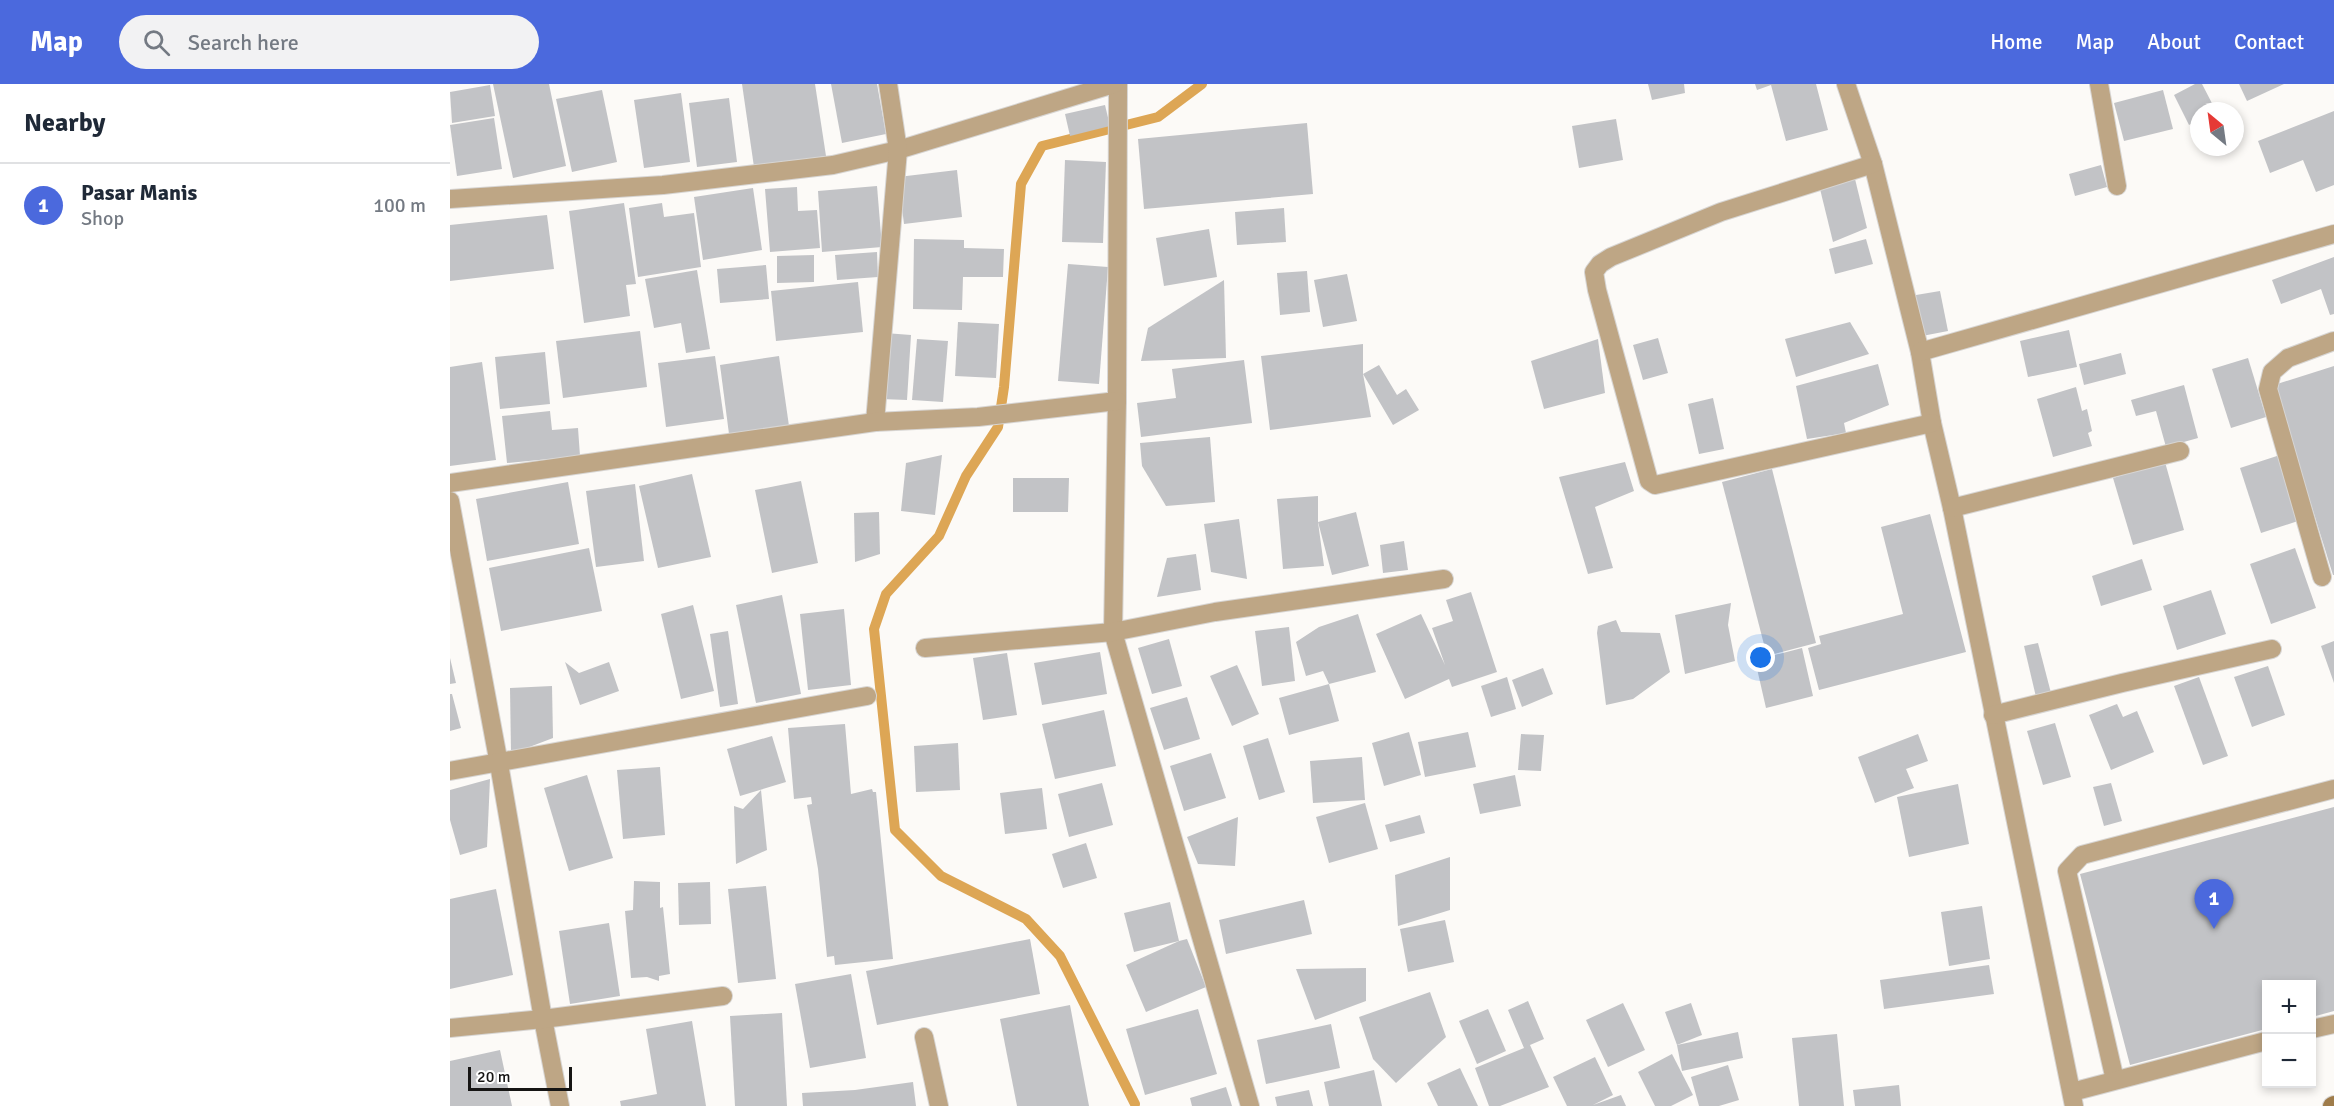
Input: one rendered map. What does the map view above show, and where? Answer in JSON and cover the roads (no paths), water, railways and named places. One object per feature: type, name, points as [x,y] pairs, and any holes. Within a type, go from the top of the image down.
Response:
[{"type":"street","points":[[875,422],[898,150],[888,84]]},
{"type":"street","points":[[1846,84],[1873,164],[1920,352],[1932,423],[1952,508],[2073,1099],[2115,1080],[2262,1042]]},
{"type":"street","points":[[2099,84],[2117,186]]},
{"type":"street","points":[[450,199],[663,185],[833,165],[898,150],[1117,86],[1117,401],[1113,632],[1250,1106]]},
{"type":"street","points":[[1873,164],[1721,212],[1611,257],[1600,264],[1594,272],[1597,290],[1649,482],[1655,485],[1932,423]]},
{"type":"street","points":[[1920,352],[2334,234]]},
{"type":"street","points":[[2322,577],[2268,389],[2272,372],[2288,358],[2334,341]]},
{"type":"street","points":[[450,483],[875,422],[978,417],[1117,401]]},
{"type":"street","points":[[1952,508],[2180,451]]},
{"type":"street","points":[[450,501],[500,764],[543,1020],[560,1106]]},
{"type":"street","points":[[925,648],[1113,632],[1215,612],[1444,579]]},
{"type":"street","points":[[1993,715],[2272,649]]},
{"type":"street","points":[[450,771],[500,764],[867,696]]},
{"type":"street","points":[[2115,1080],[2067,871],[2082,855],[2334,789]]},
{"type":"street","points":[[450,1028],[543,1020],[723,996]]},
{"type":"street","points":[[2316,1028],[2334,1024]]},
{"type":"street","points":[[924,1037],[939,1106]]},
{"type":"waterway","points":[[1135,1104],[1060,956],[1026,919],[941,876],[895,830],[874,629],[886,594],[939,536],[966,476],[998,427],[1004,387],[1021,184],[1042,146],[1158,117],[1202,84]]},
{"type":"place","name":"Pasar Manis","points":[[2214,929]]}]
